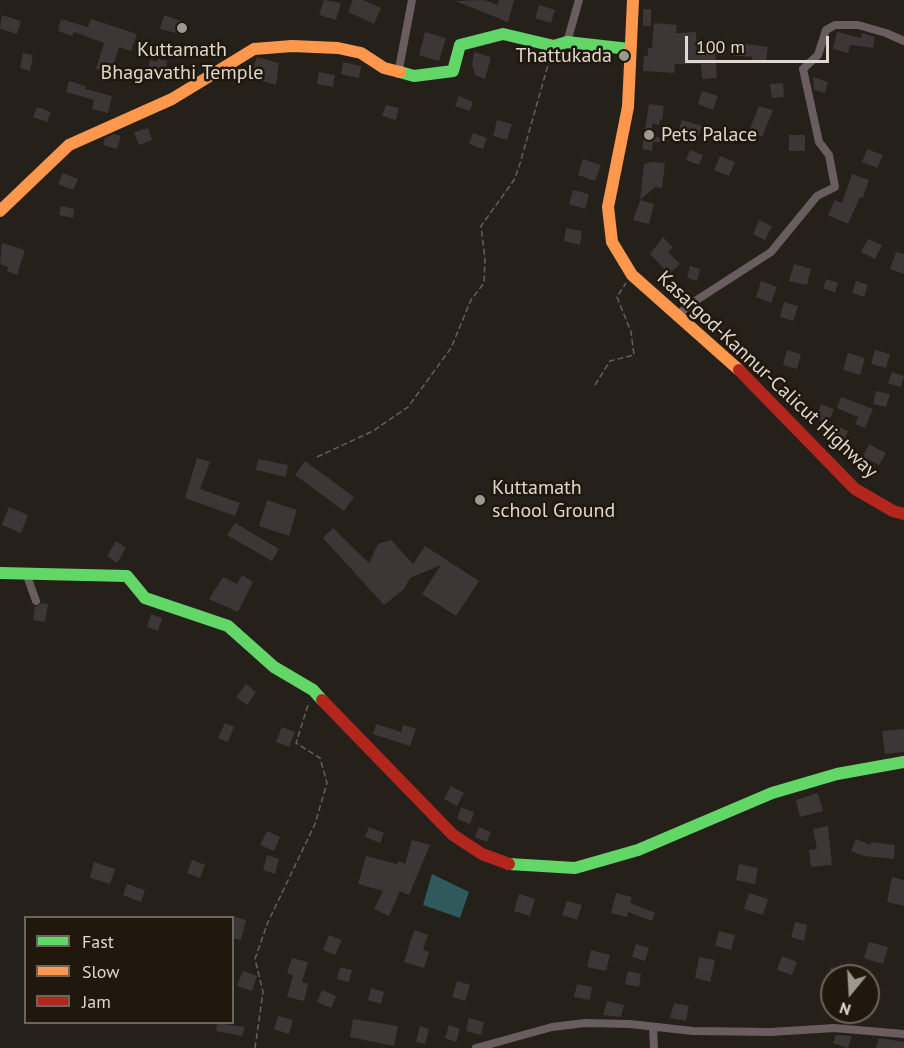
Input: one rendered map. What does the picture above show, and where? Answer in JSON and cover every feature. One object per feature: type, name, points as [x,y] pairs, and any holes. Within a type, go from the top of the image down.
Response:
[{"type":"main road","name":"Kasargod-Kannur-Calicut Highway","points":[[633,0],[628,107],[608,207],[612,243],[632,275],[676,317],[756,386],[855,489],[893,511],[904,514]]},
{"type":"main road","points":[[0,211],[69,145],[172,99],[254,49],[292,46],[338,48],[361,53],[398,74],[414,76],[453,71],[460,45],[502,34],[554,46],[567,42],[629,49]]},
{"type":"main road","points":[[0,573],[127,576],[145,598],[228,626],[274,667],[313,690],[453,835],[482,854],[515,866],[574,868],[638,850],[772,794],[837,774],[904,762]]},
{"type":"street","points":[[398,74],[412,0]]},
{"type":"street","points":[[567,42],[579,0]]},
{"type":"street","points":[[676,317],[689,305],[771,252],[818,196],[835,187],[829,155],[819,142],[803,69],[818,55],[826,30],[834,25],[858,26],[886,33],[904,41]]},
{"type":"street","points":[[26,573],[36,601]]},
{"type":"street","points":[[476,1048],[552,1027],[585,1023],[630,1023],[653,1028],[771,1032],[834,1028],[904,1034]]},
{"type":"street","points":[[653,1028],[654,1048]]},
{"type":"path","points":[[317,457],[373,431],[408,407],[451,348],[471,300],[483,283],[485,259],[481,226],[514,180],[554,46]]},
{"type":"path","points":[[595,385],[610,361],[634,355],[631,332],[617,297],[632,275]]},
{"type":"path","points":[[255,1048],[263,992],[255,959],[268,922],[315,824],[327,783],[320,758],[296,743],[313,690]]},
{"type":"water","points":[[432,874],[469,892],[460,918],[423,905]]},
{"type":"building","points":[[324,0],[341,3],[336,20],[319,15]]},
{"type":"building","points":[[353,0],[363,0],[381,8],[374,24],[348,12]]},
{"type":"building","points":[[484,0],[498,5],[499,0],[514,0],[508,22],[455,1]]},
{"type":"building","points":[[539,5],[555,10],[551,23],[535,18]]},
{"type":"building","points":[[643,9],[651,9],[651,26],[643,26]]},
{"type":"building","points":[[2,15],[21,21],[17,34],[0,29]]},
{"type":"building","points":[[164,15],[187,23],[184,35],[160,29]]},
{"type":"building","points":[[61,19],[88,27],[91,19],[137,34],[131,51],[119,47],[111,73],[96,69],[104,43],[74,32],[72,36],[58,31]]},
{"type":"building","points":[[654,23],[677,25],[676,33],[696,32],[697,52],[715,51],[717,78],[702,79],[701,64],[675,64],[674,73],[643,71],[644,55],[648,56],[648,48],[652,48]]},
{"type":"building","points":[[425,32],[446,38],[439,61],[419,55]]},
{"type":"building","points":[[837,32],[861,38],[862,33],[875,37],[873,48],[850,45],[848,53],[833,49]]},
{"type":"building","points":[[730,42],[768,47],[766,61],[729,55]]},
{"type":"building","points":[[474,52],[491,57],[485,79],[475,75],[472,64]]},
{"type":"building","points":[[23,53],[33,55],[30,71],[20,68]]},
{"type":"building","points":[[257,57],[279,63],[276,85],[250,77]]},
{"type":"building","points":[[158,59],[167,61],[165,78],[147,73],[150,60],[157,62]]},
{"type":"building","points":[[343,62],[361,66],[359,78],[341,74]]},
{"type":"building","points":[[319,72],[335,75],[333,87],[317,84]]},
{"type":"building","points":[[813,77],[828,82],[825,93],[814,90]]},
{"type":"building","points":[[69,81],[86,86],[85,89],[112,96],[108,113],[92,109],[94,100],[66,92]]},
{"type":"building","points":[[783,83],[784,97],[772,98],[770,84]]},
{"type":"building","points":[[702,91],[718,96],[713,110],[698,104]]},
{"type":"building","points":[[459,96],[473,102],[470,111],[455,106]]},
{"type":"building","points":[[649,104],[664,106],[662,120],[660,119],[659,125],[653,123],[650,134],[670,142],[653,142],[652,151],[642,149]]},
{"type":"building","points":[[386,105],[399,108],[396,120],[382,116]]},
{"type":"building","points":[[759,106],[773,110],[762,137],[749,131]]},
{"type":"building","points":[[37,107],[51,112],[47,122],[33,117]]},
{"type":"building","points":[[497,120],[512,124],[507,140],[493,136]]},
{"type":"building","points":[[682,120],[702,126],[698,137],[678,131]]},
{"type":"building","points":[[148,128],[152,140],[139,145],[134,132]]},
{"type":"building","points":[[473,133],[487,138],[483,149],[469,144]]},
{"type":"building","points":[[114,134],[121,136],[117,149],[103,145],[105,138]]},
{"type":"building","points":[[789,135],[805,135],[805,151],[789,151]]},
{"type":"building","points":[[867,149],[883,155],[877,168],[862,162]]},
{"type":"building","points":[[690,150],[703,155],[699,165],[686,160]]},
{"type":"building","points":[[720,156],[735,162],[729,176],[714,170]]},
{"type":"building","points":[[583,159],[601,165],[595,181],[578,175]]},
{"type":"building","points":[[665,163],[662,188],[655,187],[640,200],[644,164]]},
{"type":"building","points":[[63,173],[78,179],[73,190],[58,184]]},
{"type":"building","points":[[852,174],[869,180],[863,198],[860,197],[848,224],[828,215],[835,200],[842,203]]},
{"type":"building","points":[[573,190],[589,194],[585,209],[569,204]]},
{"type":"building","points":[[640,200],[654,204],[649,224],[633,220]]},
{"type":"building","points":[[61,206],[74,209],[73,218],[59,215]]},
{"type":"building","points":[[759,220],[772,226],[765,240],[753,234]]},
{"type":"building","points":[[566,228],[582,231],[580,245],[564,241]]},
{"type":"building","points":[[663,237],[673,248],[668,252],[680,264],[669,274],[650,254]]},
{"type":"building","points":[[868,239],[882,245],[875,259],[861,252]]},
{"type":"building","points":[[2,243],[25,250],[17,275],[7,271],[8,267],[0,264]]},
{"type":"building","points":[[896,252],[904,254],[904,274],[890,269]]},
{"type":"building","points":[[794,264],[811,269],[807,285],[789,281]]},
{"type":"building","points":[[690,266],[700,269],[697,281],[687,278]]},
{"type":"building","points":[[826,279],[838,283],[835,293],[823,288]]},
{"type":"building","points":[[761,281],[777,287],[771,303],[756,297]]},
{"type":"building","points":[[856,281],[868,285],[864,297],[852,293]]},
{"type":"building","points":[[784,302],[798,306],[793,321],[780,317]]},
{"type":"building","points":[[787,350],[801,354],[797,369],[783,365]]},
{"type":"building","points":[[875,350],[890,354],[886,368],[871,364]]},
{"type":"building","points":[[848,353],[865,358],[860,375],[843,370]]},
{"type":"building","points":[[892,372],[904,376],[901,387],[888,383]]},
{"type":"building","points":[[876,391],[890,394],[886,407],[873,404]]},
{"type":"building","points":[[841,397],[873,409],[865,428],[855,424],[858,417],[837,408]]},
{"type":"building","points":[[821,404],[834,409],[828,423],[816,418]]},
{"type":"building","points":[[835,425],[848,431],[843,442],[830,437]]},
{"type":"building","points":[[869,444],[886,453],[879,465],[863,457]]},
{"type":"building","points":[[197,458],[210,462],[200,489],[240,503],[235,516],[185,498]]},
{"type":"building","points":[[258,459],[288,465],[286,477],[256,470]]},
{"type":"building","points":[[305,461],[354,497],[344,511],[295,475]]},
{"type":"building","points":[[267,500],[297,510],[289,536],[259,526]]},
{"type":"building","points":[[9,507],[28,515],[21,533],[2,525]]},
{"type":"building","points":[[235,523],[279,549],[272,561],[227,535]]},
{"type":"building","points":[[333,528],[369,563],[378,544],[391,540],[413,564],[425,546],[479,581],[456,616],[422,594],[441,565],[410,578],[404,589],[384,605],[323,538]]},
{"type":"building","points":[[116,541],[126,548],[117,563],[107,556]]},
{"type":"building","points":[[242,575],[253,582],[238,612],[209,599],[223,577],[237,584]]},
{"type":"building","points":[[42,603],[48,604],[45,622],[33,620],[35,607]]},
{"type":"building","points":[[151,614],[162,618],[158,631],[147,627]]},
{"type":"building","points":[[246,684],[256,692],[247,705],[236,697]]},
{"type":"building","points":[[225,723],[234,727],[228,742],[218,738]]},
{"type":"building","points":[[376,724],[401,732],[403,725],[416,729],[410,746],[373,734]]},
{"type":"building","points":[[282,727],[295,732],[289,747],[276,742]]},
{"type":"building","points":[[904,729],[904,752],[885,754],[882,731]]},
{"type":"building","points":[[451,786],[464,793],[457,806],[444,799]]},
{"type":"building","points":[[818,793],[823,811],[800,817],[796,800]]},
{"type":"building","points":[[461,807],[474,812],[470,824],[457,819]]},
{"type":"building","points":[[828,826],[832,865],[811,867],[809,850],[817,849],[813,829]]},
{"type":"building","points":[[369,827],[384,833],[380,843],[365,837]]},
{"type":"building","points":[[479,827],[491,832],[487,842],[475,837]]},
{"type":"building","points":[[267,831],[280,837],[274,851],[260,845]]},
{"type":"building","points":[[856,839],[871,845],[871,842],[895,845],[894,859],[864,856],[851,851]]},
{"type":"building","points":[[412,840],[430,845],[409,895],[400,891],[389,916],[374,909],[383,891],[358,884],[366,856],[405,864]]},
{"type":"building","points":[[267,855],[279,859],[275,874],[263,870]]},
{"type":"building","points":[[192,860],[205,865],[200,878],[187,873]]},
{"type":"building","points":[[94,862],[115,869],[110,884],[90,878]]},
{"type":"building","points":[[739,864],[758,868],[755,884],[736,880]]},
{"type":"building","points":[[892,877],[904,880],[904,906],[887,902]]},
{"type":"building","points":[[127,884],[145,890],[141,902],[123,895]]},
{"type":"building","points":[[616,893],[632,897],[630,903],[655,913],[652,921],[628,912],[627,917],[611,913]]},
{"type":"building","points":[[749,893],[768,899],[763,915],[744,909]]},
{"type":"building","points":[[519,894],[535,899],[530,916],[514,911]]},
{"type":"building","points":[[567,901],[582,905],[577,920],[562,915]]},
{"type":"building","points":[[234,917],[246,920],[241,940],[234,938]]},
{"type":"building","points":[[795,922],[807,925],[804,941],[791,937]]},
{"type":"building","points":[[414,930],[428,935],[423,950],[429,952],[424,968],[404,962]]},
{"type":"building","points":[[719,931],[735,935],[731,950],[715,946]]},
{"type":"building","points":[[329,935],[342,940],[335,955],[323,950]]},
{"type":"building","points":[[869,942],[888,947],[883,964],[864,958]]},
{"type":"building","points":[[636,944],[649,948],[645,961],[632,957]]},
{"type":"building","points":[[591,950],[610,955],[606,971],[587,967]]},
{"type":"building","points":[[782,956],[797,962],[792,975],[777,970]]},
{"type":"building","points":[[699,957],[715,960],[710,982],[695,978]]},
{"type":"building","points":[[292,958],[308,962],[302,982],[308,984],[304,1001],[287,997],[293,975],[287,973]]},
{"type":"building","points":[[340,967],[352,970],[349,982],[337,979]]},
{"type":"building","points":[[243,971],[257,976],[252,991],[237,986]]},
{"type":"building","points":[[628,971],[641,974],[639,987],[625,984]]},
{"type":"building","points":[[457,981],[470,985],[465,1001],[452,997]]},
{"type":"building","points":[[577,984],[592,987],[590,1000],[574,997]]},
{"type":"building","points":[[371,988],[384,992],[381,1004],[368,1000]]},
{"type":"building","points":[[322,990],[336,996],[331,1008],[317,1002]]},
{"type":"building","points":[[607,1001],[624,1005],[621,1017],[603,1015]]},
{"type":"building","points":[[674,1003],[689,1006],[686,1021],[670,1018]]},
{"type":"building","points":[[278,1016],[293,1020],[289,1034],[274,1029]]},
{"type":"building","points":[[469,1018],[484,1022],[481,1035],[466,1031]]},
{"type":"building","points":[[353,1019],[398,1026],[394,1046],[350,1037]]},
{"type":"building","points":[[217,1024],[245,1027],[242,1036],[216,1031]]},
{"type":"building","points":[[449,1025],[460,1029],[456,1042],[445,1038]]},
{"type":"building","points":[[420,1026],[429,1029],[425,1044],[416,1042]]},
{"type":"building","points":[[836,1035],[852,1036],[848,1048],[833,1043]]},
{"type":"building","points":[[879,1038],[904,1042],[904,1048],[876,1048]]},
{"type":"traffic: fast","points":[[400,72],[414,76],[453,71],[460,45],[503,34],[554,46],[567,42],[629,49]]},
{"type":"traffic: fast","points":[[0,573],[127,576],[145,598],[228,626],[274,667],[313,690],[322,700]]},
{"type":"traffic: fast","points":[[509,864],[575,868],[638,850],[772,793],[837,774],[904,762]]},
{"type":"traffic: slow","points":[[633,0],[628,107],[608,207],[612,242],[632,275],[739,370]]},
{"type":"traffic: slow","points":[[0,211],[69,145],[172,99],[254,49],[292,46],[338,48],[361,53],[384,68],[400,72]]},
{"type":"traffic: jam","points":[[739,370],[855,489],[893,511],[904,514]]},
{"type":"traffic: jam","points":[[322,700],[453,835],[482,854],[509,864]]},
{"type":"place","name":"Kuttamath Bhagavathi Temple","points":[[182,28]]},
{"type":"place","name":"Thattukada","points":[[624,56]]},
{"type":"place","name":"Pets Palace","points":[[649,135]]},
{"type":"place","name":"Kuttamath school Ground","points":[[480,500]]}]
